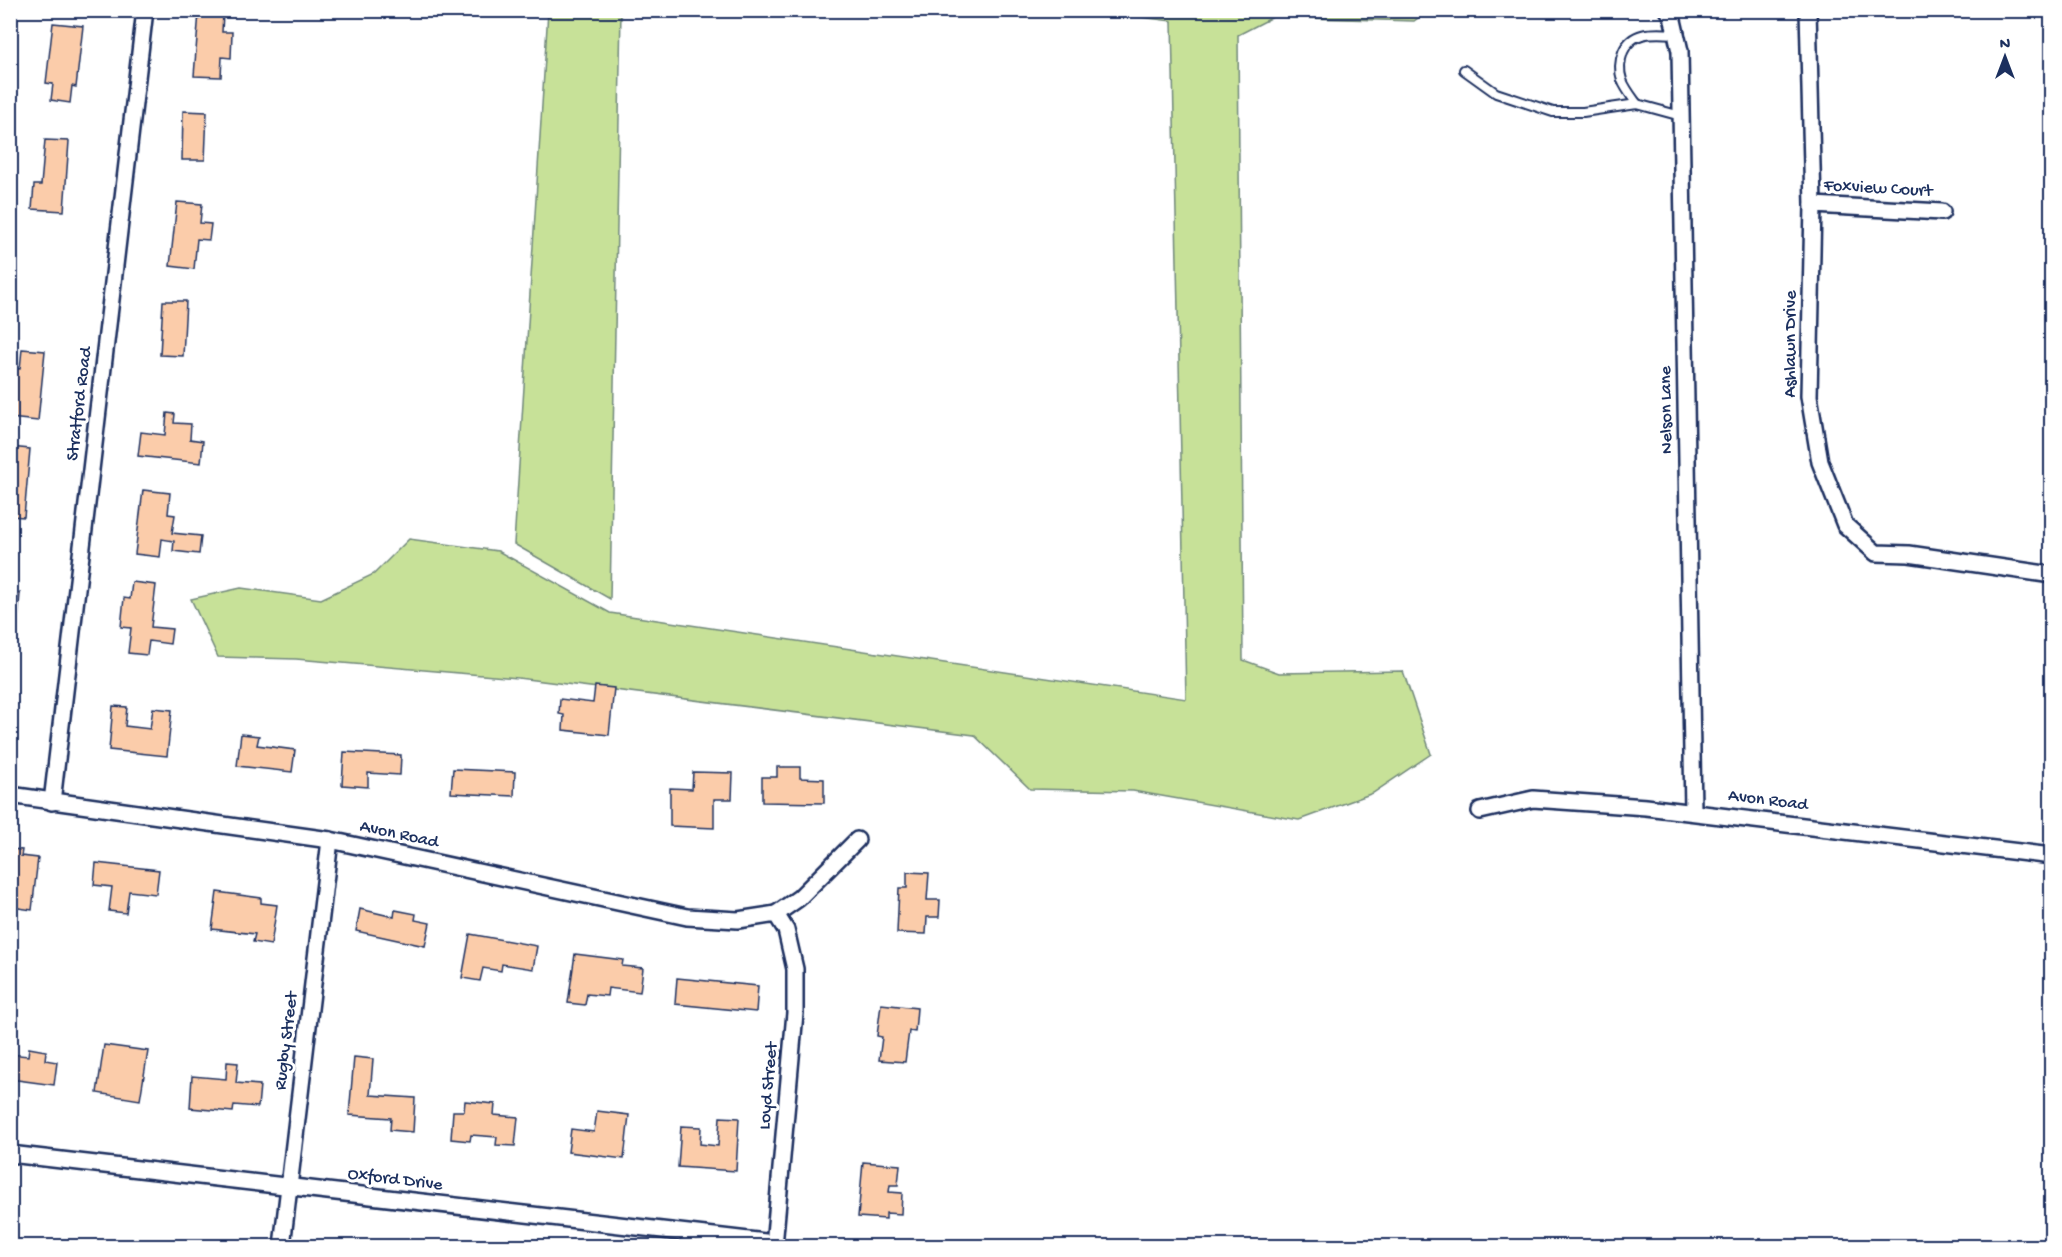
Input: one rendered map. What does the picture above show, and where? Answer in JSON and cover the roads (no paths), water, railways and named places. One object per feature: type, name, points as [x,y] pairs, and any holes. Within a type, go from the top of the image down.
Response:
[{"type":"street","name":"Stratford Road","points":[[52,802],[145,10]]},
{"type":"street","name":"Nelson Lane","points":[[1668,10],[1677,34],[1681,116],[1693,811]]},
{"type":"street","name":"Ashlawn Drive","points":[[1808,10],[1813,205],[1809,396],[1820,462],[1845,525],[1876,553],[1909,554],[2052,574]]},
{"type":"street","name":"Foxview Court","points":[[1813,205],[1942,212]]},
{"type":"street","name":"Avon Road","points":[[10,795],[330,840],[687,918],[738,920],[776,914],[800,897],[857,840]]},
{"type":"street","name":"Avon Road","points":[[1480,811],[1533,799],[1693,811],[2052,856]]},
{"type":"street","name":"Rugby Street","points":[[282,1246],[330,840]]},
{"type":"street","name":"Loyd Street","points":[[774,1245],[795,1013],[795,969],[786,930],[776,914]]},
{"type":"street","name":"Oxford Drive","points":[[10,1154],[774,1245]]},
{"type":"lane","points":[[1637,104],[1622,80],[1620,61],[1626,46],[1637,35],[1656,32],[1677,34]]},
{"type":"lane","points":[[1464,70],[1496,93],[1553,112],[1583,112],[1637,104],[1681,116]]}]
